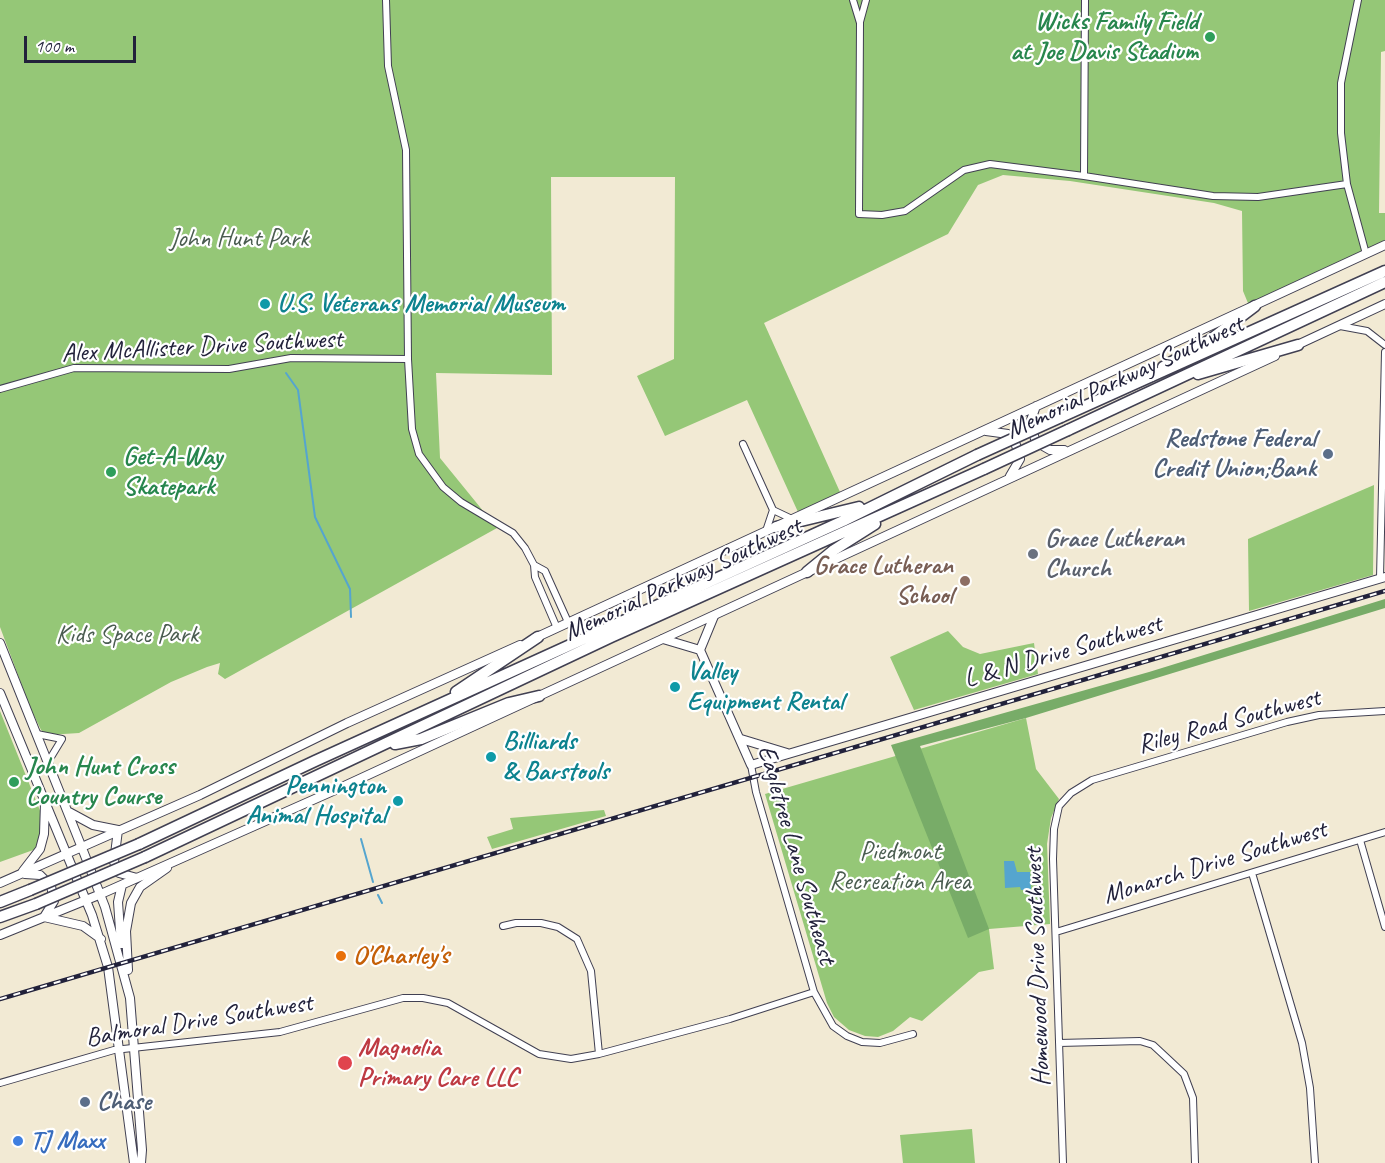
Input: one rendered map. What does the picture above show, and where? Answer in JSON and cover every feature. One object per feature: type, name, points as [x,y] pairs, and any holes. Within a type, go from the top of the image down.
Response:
[{"type":"highway","name":"Memorial Parkway Southwest","points":[[0,902],[139,844],[843,521],[977,455],[1146,378],[1186,363],[1385,271]]},
{"type":"highway","name":"Memorial Parkway Southwest","points":[[0,917],[145,857],[383,747],[440,717],[611,637],[823,540],[896,510],[1385,282]]},
{"type":"highway","points":[[1146,378],[1210,340],[1255,306]]},
{"type":"highway","points":[[1183,376],[1210,372],[1298,345]]},
{"type":"highway","points":[[771,529],[844,512],[885,499]]},
{"type":"highway","points":[[807,572],[834,550],[896,510]]},
{"type":"highway","points":[[432,708],[537,637]]},
{"type":"highway","points":[[383,747],[421,739],[510,703],[539,696]]},
{"type":"main road","points":[[0,883],[200,795],[353,720],[1385,245]]},
{"type":"main road","points":[[0,935],[122,885],[342,787],[1385,304]]},
{"type":"main road","points":[[1036,406],[1030,423],[1036,442],[1050,450],[1071,449]]},
{"type":"main road","points":[[981,431],[1000,431],[1008,434],[1015,442],[1020,459],[1017,467],[1007,479]]},
{"type":"main road","points":[[118,830],[114,862],[119,873],[137,878]]},
{"type":"main road","points":[[82,848],[101,894],[122,962],[130,998]]},
{"type":"main road","points":[[141,1163],[142,1150],[126,938],[131,903],[140,887],[193,852]]},
{"type":"main road","points":[[67,855],[87,900],[108,967],[134,1163]]},
{"type":"main road","points":[[21,874],[40,875],[51,886],[54,901],[44,917]]},
{"type":"main road","points":[[122,885],[118,902],[122,962]]},
{"type":"main road","points":[[44,917],[83,926],[101,939]]},
{"type":"street","points":[[386,0],[388,66],[406,150],[408,359],[412,429],[420,454],[431,474],[460,502],[513,533],[534,565],[544,571],[568,622]]},
{"type":"street","points":[[853,0],[860,22]]},
{"type":"street","points":[[862,0],[859,214],[882,215],[905,211],[964,170],[990,164],[1213,196],[1258,198],[1347,184]]},
{"type":"street","points":[[1084,176],[1085,0]]},
{"type":"street","points":[[1358,0],[1341,83],[1341,133],[1347,184],[1366,254]]},
{"type":"street","points":[[1340,326],[1367,331],[1385,345]]},
{"type":"street","points":[[1383,578],[1385,352]]},
{"type":"street","name":"Alex McAllister Drive Southwest","points":[[0,388],[74,368],[229,369],[291,358],[408,359]]},
{"type":"street","points":[[743,444],[773,510],[771,529]]},
{"type":"street","points":[[773,510],[792,519]]},
{"type":"street","points":[[534,565],[535,577],[557,627]]},
{"type":"street","name":"L & N Drive Southwest","points":[[751,765],[1383,578]]},
{"type":"street","points":[[663,639],[700,650],[714,616]]},
{"type":"street","points":[[0,643],[82,848]]},
{"type":"street","name":"Eagletree Lane Southeast","points":[[700,650],[751,765],[756,792],[814,992],[833,1026],[847,1036],[862,1042],[879,1043],[913,1034]]},
{"type":"street","points":[[0,693],[67,855]]},
{"type":"street","name":"Riley Road Southwest","points":[[1086,784],[1287,722],[1319,715],[1385,711]]},
{"type":"street","points":[[37,734],[62,739],[48,762]]},
{"type":"street","points":[[741,739],[789,754]]},
{"type":"street","name":"Homewood Drive Southwest","points":[[1063,1163],[1054,829],[1059,806],[1071,793],[1086,784]]},
{"type":"street","points":[[21,874],[40,849],[44,834],[45,798]]},
{"type":"street","points":[[69,812],[93,825],[118,830]]},
{"type":"street","name":"Monarch Drive Southwest","points":[[1056,932],[1385,832]]},
{"type":"street","points":[[1360,840],[1385,927]]},
{"type":"street","points":[[1252,873],[1302,1042],[1310,1088],[1315,1163]]},
{"type":"street","points":[[503,926],[541,922],[558,927],[577,939],[591,971],[599,1054]]},
{"type":"street","name":"Balmoral Drive Southwest","points":[[0,1083],[118,1049],[288,1031],[413,998],[448,1004],[539,1054],[571,1059],[599,1054],[814,992]]},
{"type":"street","points":[[1059,1043],[1140,1041],[1152,1045],[1167,1058],[1184,1074],[1192,1098],[1195,1163]]},
{"type":"green space","name":"John Hunt Park","points":[[0,0],[1385,0],[1385,51],[1381,52],[1379,213],[1385,213],[1385,245],[1250,308],[1243,291],[1242,211],[1214,203],[1070,181],[1003,175],[978,185],[948,234],[764,323],[840,492],[798,512],[747,400],[665,436],[637,376],[674,359],[675,177],[551,177],[552,375],[436,373],[440,458],[497,528],[225,679],[218,674],[220,663],[207,667],[171,682],[79,733],[48,735],[41,730],[30,707],[0,627]]},
{"type":"green space","points":[[1374,485],[1373,575],[1249,611],[1248,539]]},
{"type":"green space","points":[[1385,599],[1385,608],[1026,718],[920,746],[989,929],[968,938],[891,745],[1149,672]]},
{"type":"green space","points":[[948,631],[963,647],[980,654],[1034,643],[1038,674],[914,710],[890,657]]},
{"type":"green space","name":"John Hunt Cross Country Course","points":[[0,711],[43,818],[36,849],[0,862]]},
{"type":"green space","name":"Piedmont Recreation Area","points":[[1026,718],[1036,769],[1059,799],[1051,818],[1047,844],[1050,924],[989,929],[994,969],[979,972],[922,1021],[910,1017],[893,1031],[878,1037],[865,1036],[849,1030],[834,1017],[827,1003],[765,794]]},
{"type":"green space","points":[[604,810],[606,816],[492,849],[487,837],[513,829],[510,818]]},
{"type":"green space","points":[[972,1129],[975,1163],[903,1163],[900,1135]]},
{"type":"water","points":[[1004,861],[1014,861],[1017,872],[1030,872],[1031,890],[1021,890],[1020,887],[1005,888]]},
{"type":"waterway","points":[[286,373],[298,390],[315,517],[350,589],[351,617]]},
{"type":"waterway","points":[[361,839],[373,882]]},
{"type":"waterway","points":[[378,895],[382,903]]},
{"type":"railway","points":[[0,999],[1385,591]]},
{"type":"place","name":"Wicks Family Field at Joe Davis Stadium","points":[[1210,37]]},
{"type":"place","name":"U.S. Veterans Memorial Museum","points":[[265,304]]},
{"type":"place","name":"Redstone Federal Credit Union;Bank","points":[[1328,454]]},
{"type":"place","name":"Get-A-Way Skatepark","points":[[111,472]]},
{"type":"place","name":"Grace Lutheran Church","points":[[1033,554]]},
{"type":"place","name":"Grace Lutheran School","points":[[965,581]]},
{"type":"place","name":"Valley Equipment Rental","points":[[675,687]]},
{"type":"place","name":"Billiards & Barstools","points":[[491,757]]},
{"type":"place","name":"John Hunt Cross Country Course","points":[[14,782]]},
{"type":"place","name":"Pennington Animal Hospital","points":[[398,801]]},
{"type":"place","name":"O'Charley's","points":[[341,956]]},
{"type":"place","name":"Magnolia Primary Care LLC","points":[[345,1063]]},
{"type":"place","name":"Chase","points":[[85,1102]]},
{"type":"place","name":"TJ Maxx","points":[[18,1141]]},
{"type":"park label","name":"Kids Space Park","points":[[127,635]]}]
